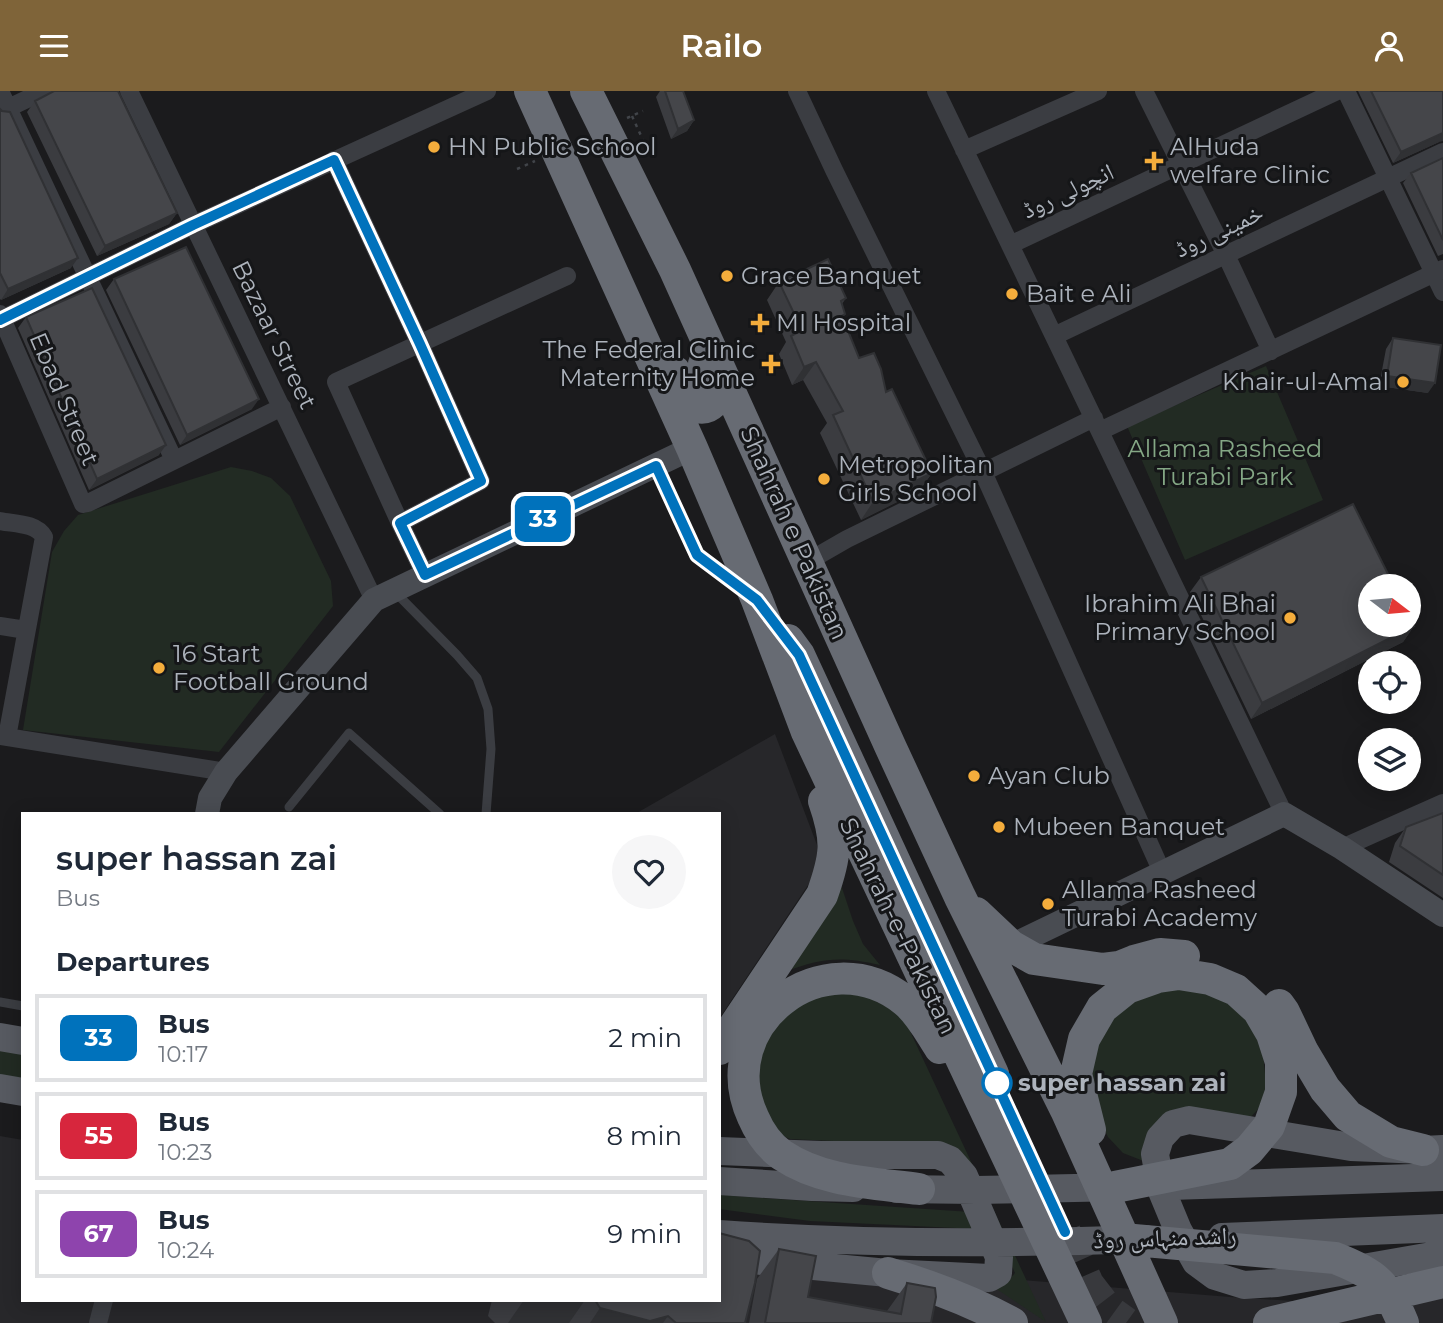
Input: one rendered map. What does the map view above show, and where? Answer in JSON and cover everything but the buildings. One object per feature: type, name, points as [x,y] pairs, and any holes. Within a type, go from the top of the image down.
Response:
[{"type":"highway","points":[[530,91],[757,600],[799,655],[1065,1232]]},
{"type":"highway","name":"Shahrah e Pakistan","points":[[586,91],[675,270],[960,897]]},
{"type":"highway","points":[[599,244],[642,302],[690,402],[697,408],[703,408],[710,406],[715,398],[715,391],[678,305],[675,270]]},
{"type":"highway","name":"Shahrah-e-Pakistan","points":[[757,600],[807,732],[1086,1323]]},
{"type":"highway","points":[[721,1046],[822,895],[831,871],[834,849],[832,826],[820,790],[807,732]]},
{"type":"highway","points":[[960,897],[1011,946],[1034,960],[1103,969],[1119,967],[1160,954],[1211,959],[1234,966],[1265,989],[1284,1012],[1320,1080],[1348,1116],[1391,1142],[1433,1150]]},
{"type":"highway","points":[[960,897],[1113,1200],[1160,1316]]},
{"type":"highway","points":[[1179,974],[1210,979],[1236,990],[1258,1010],[1272,1034],[1281,1062],[1281,1092],[1269,1126],[1249,1150],[1230,1164],[1113,1200],[1076,1074],[1084,1039],[1102,1008],[1127,988],[1158,977],[1179,974]]},
{"type":"highway","points":[[919,1189],[839,1178],[808,1170],[780,1154],[759,1131],[747,1104],[743,1074],[750,1039],[770,1009],[792,991],[828,979],[858,979],[883,987],[907,1002],[1000,1140]]},
{"type":"highway","points":[[1135,1240],[1335,1258],[1359,1268],[1380,1282],[1394,1302],[1403,1323]]},
{"type":"highway","points":[[888,1273],[931,1292],[984,1308],[1012,1323]]},
{"type":"highway","points":[[1269,1323],[1443,1282]]},
{"type":"main road","points":[[0,1037],[21,1041]]},
{"type":"main road","points":[[0,1089],[21,1093]]},
{"type":"main road","points":[[1433,1150],[1350,1147],[1189,1120],[1173,1124],[1160,1138],[1155,1154],[1161,1189],[1178,1230],[1196,1262],[1215,1276],[1244,1285],[1277,1283],[1443,1254]]},
{"type":"main road","points":[[721,1151],[821,1155],[937,1155],[950,1160],[964,1176],[999,1257],[998,1273],[989,1278],[747,1266],[721,1258]]},
{"type":"main road","points":[[721,1181],[812,1188],[976,1190],[1113,1200],[1443,1177]]},
{"type":"main road","name":"راشد منہاس روڈ","points":[[721,1234],[805,1240],[980,1243],[1443,1228]]},
{"type":"street","points":[[0,91],[4,110],[88,277],[174,460],[282,407]]},
{"type":"street","points":[[4,110],[44,91]]},
{"type":"street","name":"Bazaar Street","points":[[129,91],[282,407],[384,595]]},
{"type":"street","points":[[1,317],[193,225],[487,91]]},
{"type":"street","points":[[797,91],[983,473],[1162,872]]},
{"type":"street","points":[[936,91],[1284,814],[1342,848],[1443,915]]},
{"type":"street","points":[[964,151],[1098,91]]},
{"type":"street","points":[[1144,91],[1271,351]]},
{"type":"street","name":"انچولی روڈ","points":[[1010,245],[1337,91]]},
{"type":"street","points":[[1346,91],[1438,271],[1443,292]]},
{"type":"street","name":"خمینی روڈ","points":[[1054,336],[1443,152]]},
{"type":"street","points":[[334,160],[481,481],[400,523]]},
{"type":"street","points":[[807,562],[847,539],[983,473],[1271,351],[1438,271]]},
{"type":"street","points":[[425,575],[337,382],[567,276]]},
{"type":"street","name":"Ebad Street","points":[[1,317],[83,503],[88,503],[174,460]]},
{"type":"street","points":[[207,812],[210,798],[226,772],[384,595],[691,448]]},
{"type":"street","points":[[0,521],[40,530],[44,537],[4,736],[226,772]]},
{"type":"street","points":[[0,626],[26,630]]},
{"type":"street","points":[[1342,848],[1443,803]]},
{"type":"street","points":[[1011,946],[1284,814]]},
{"type":"street","points":[[98,1323],[103,1302]]},
{"type":"lane","points":[[656,466],[697,555],[757,600]]},
{"type":"lane","points":[[384,595],[457,655],[477,678],[488,709],[491,749],[486,812]]},
{"type":"lane","points":[[289,807],[349,733],[438,812]]},
{"type":"lane","points":[[0,1002],[21,1006]]},
{"type":"path","points":[[632,116],[648,151]]},
{"type":"shaded area","points":[[775,734],[817,845],[819,857],[814,876],[721,1016],[721,812],[638,812]]},
{"type":"shaded area","points":[[0,1136],[21,1140],[21,1302],[721,1302],[721,1255],[1230,1297],[1373,1306],[1443,1289],[1443,1323],[0,1323]]},
{"type":"green space","name":"Allama Rasheed Turabi Park","points":[[1266,366],[1323,500],[1185,560],[1127,426]]},
{"type":"green space","name":"16 Start Football Ground","points":[[231,467],[271,478],[290,496],[331,581],[333,606],[219,752],[23,730],[52,552],[64,531],[78,515]]},
{"type":"green space","points":[[841,885],[863,944],[880,965],[853,960],[831,960],[784,972]]},
{"type":"green space","points":[[842,985],[902,1014],[1046,1322],[992,1286],[1007,1282],[1015,1273],[966,1165],[898,1144],[790,1139],[776,1133],[762,1110],[754,1077],[761,1050],[784,1009]]},
{"type":"green space","points":[[1183,987],[1222,1000],[1251,1026],[1263,1052],[1264,1095],[1259,1108],[1247,1120],[1197,1110],[1146,1162],[1123,1153],[1108,1137],[1089,1097],[1089,1050],[1123,1001]]},
{"type":"green space","points":[[0,1046],[21,1050],[21,1081],[0,1077]]},
{"type":"green space","points":[[721,1194],[971,1212],[977,1229],[810,1221],[721,1209]]},
{"type":"tunnel","points":[[1065,1232],[1088,1284],[1108,1310],[1126,1323]]},
{"type":"bus line","name":"33","points":[[0,320],[193,225],[334,160],[481,481],[400,523],[425,575],[656,466],[697,555],[757,600],[799,655],[1065,1232]]},
{"type":"place","name":"HN Public School","points":[[434,147]]},
{"type":"place","name":"AlHuda welfare Clinic","points":[[1154,161]]},
{"type":"place","name":"Grace Banquet","points":[[727,276]]},
{"type":"place","name":"Bait e Ali","points":[[1012,294]]},
{"type":"place","name":"MI Hospital","points":[[760,323]]},
{"type":"place","name":"The Federal Clinic Maternity Home","points":[[771,364]]},
{"type":"place","name":"Khair-ul-Amal","points":[[1403,382]]},
{"type":"place","name":"Metropolitan Girls School","points":[[824,479]]},
{"type":"place","name":"Ibrahim Ali Bhai Primary School","points":[[1290,618]]},
{"type":"place","name":"16 Start Football Ground","points":[[159,668]]},
{"type":"place","name":"Ayan Club","points":[[974,776]]},
{"type":"place","name":"Mubeen Banquet","points":[[999,827]]},
{"type":"place","name":"Allama Rasheed Turabi Academy","points":[[1048,904]]},
{"type":"place","name":"super hassan zai","points":[[997,1083]]}]
